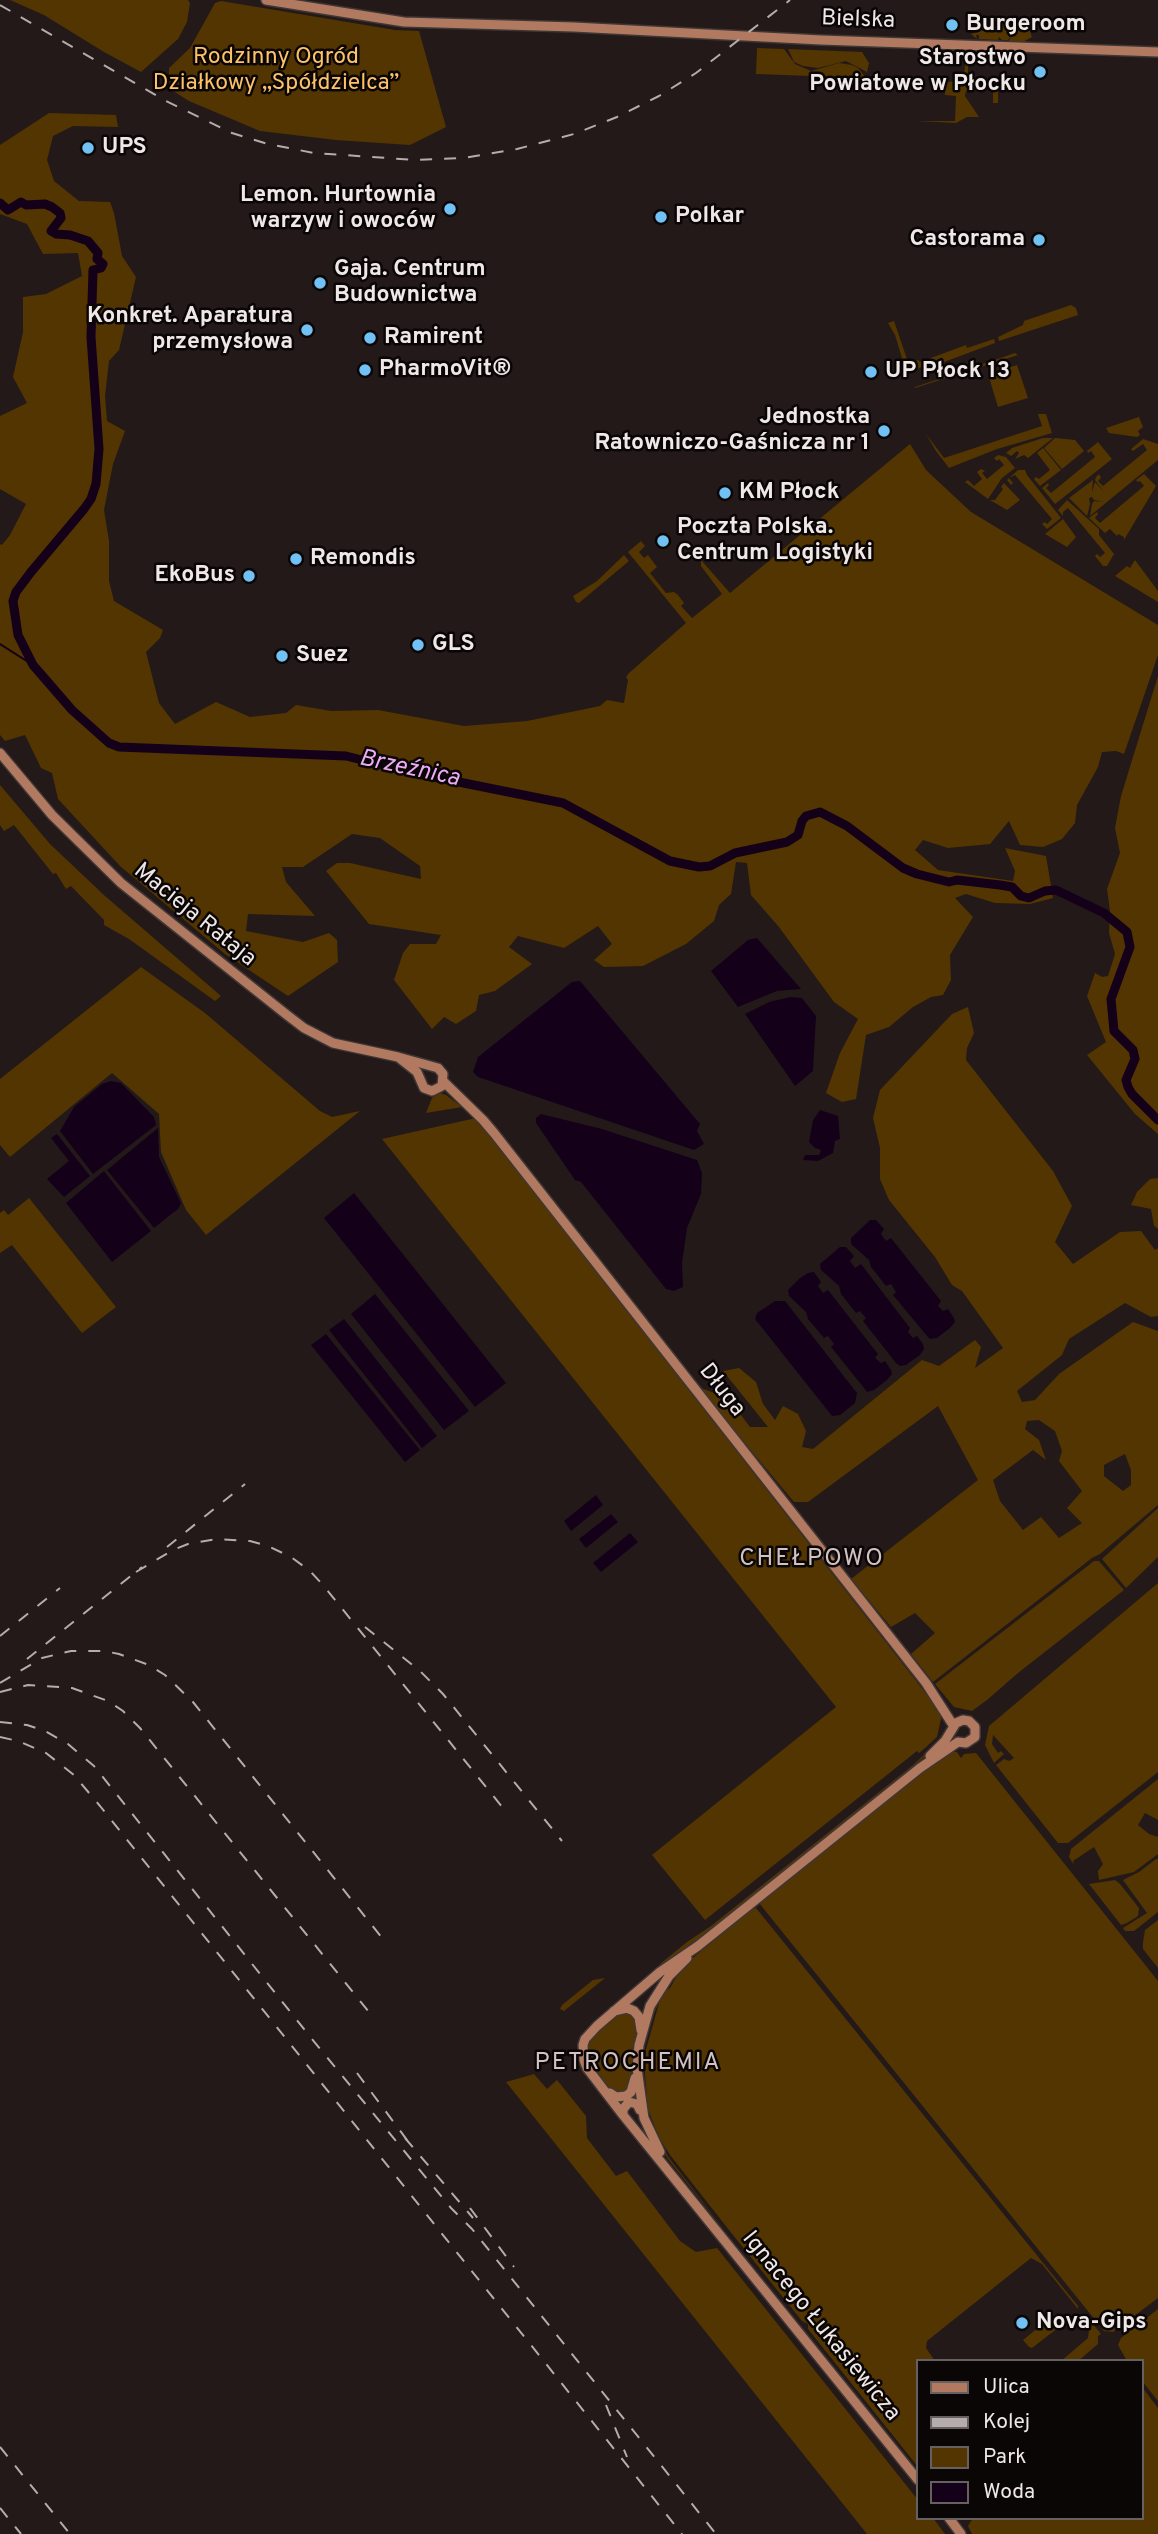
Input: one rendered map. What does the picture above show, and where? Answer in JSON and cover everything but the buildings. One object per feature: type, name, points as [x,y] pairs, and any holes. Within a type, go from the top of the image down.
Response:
[{"type":"main road","name":"Bielska","points":[[266,0],[404,22],[1158,52]]},
{"type":"main road","name":"Macieja Rataja","points":[[0,753],[52,815],[121,883],[304,1028],[333,1043],[430,1067]]},
{"type":"main road","name":"Macieja Rataja","points":[[398,1057],[420,1076]]},
{"type":"main road","points":[[430,1067],[441,1071],[441,1086],[432,1091],[420,1083],[420,1076],[430,1067]]},
{"type":"main road","name":"Długa","points":[[441,1086],[483,1120],[955,1725]]},
{"type":"main road","points":[[966,1720],[973,1723],[976,1733],[969,1742],[958,1742],[953,1736],[955,1725],[966,1720]]},
{"type":"main road","name":"Ignacego Łukasiewicza","points":[[920,1768],[945,1741],[955,1725]]},
{"type":"main road","name":"Ignacego Łukasiewicza","points":[[916,2478],[623,2115],[587,2068],[583,2045],[585,2039],[614,2011],[671,1964],[698,1946],[920,1768],[958,1742]]},
{"type":"main road","name":"Ignacego Łukasiewicza","points":[[692,2198],[655,2144],[643,2118],[637,2068],[641,2035],[650,2006],[660,1989],[698,1946]]},
{"type":"main road","points":[[614,2011],[627,2008],[638,2014],[641,2035]]},
{"type":"main road","points":[[603,2088],[615,2097],[625,2096],[633,2087],[637,2068]]},
{"type":"main road","points":[[623,2115],[624,2106],[633,2102],[637,2104],[643,2118]]},
{"type":"green space","points":[[10,0],[188,0],[190,3],[187,22],[178,39],[141,72],[44,15]]},
{"type":"green space","name":"Rodzinny Ogród Działkowy „Spółdzielca”","points":[[221,1],[395,30],[419,31],[446,127],[410,145],[336,140],[260,131],[189,101],[162,84],[169,76],[169,68],[190,48],[215,3]]},
{"type":"green space","points":[[1022,18],[1026,20],[1032,37],[1023,42],[1009,41],[1011,36],[1008,40],[999,37],[998,40],[979,39],[979,35],[976,35],[977,39],[971,34]]},
{"type":"green space","points":[[757,48],[784,49],[795,64],[811,71],[839,63],[852,65],[866,78],[756,74]]},
{"type":"green space","points":[[788,49],[862,52],[869,63],[867,72],[846,61],[818,68],[803,66],[794,62]]},
{"type":"green space","points":[[1001,53],[1001,56],[982,56],[968,62],[968,75],[1005,85],[998,85],[998,103],[993,103],[993,88],[972,85],[965,96],[979,117],[967,117],[956,123],[917,121],[955,121],[956,96],[945,95],[945,88],[940,87],[940,83],[963,80],[967,54]]},
{"type":"green space","points":[[49,113],[116,115],[118,127],[73,126],[53,136],[47,160],[54,181],[79,201],[110,202],[122,256],[136,277],[119,350],[109,361],[105,396],[107,421],[125,431],[113,464],[104,510],[109,541],[109,581],[114,601],[163,630],[160,638],[146,652],[159,703],[175,724],[216,702],[250,717],[286,713],[296,705],[331,711],[378,710],[464,726],[527,721],[600,706],[607,700],[624,703],[628,680],[626,677],[629,673],[686,623],[628,552],[641,541],[645,546],[639,552],[644,558],[648,555],[657,567],[650,573],[666,593],[674,592],[678,595],[684,603],[681,606],[692,618],[722,594],[701,566],[701,560],[730,593],[910,444],[926,470],[971,512],[1158,625],[1158,655],[1124,754],[1116,751],[1102,752],[1098,767],[1077,805],[1075,823],[1062,839],[1043,847],[1020,845],[1009,821],[990,844],[948,848],[923,840],[915,850],[938,870],[1013,881],[1015,871],[1005,848],[1046,856],[1053,898],[1030,904],[995,903],[966,894],[955,898],[973,917],[950,955],[951,980],[943,995],[931,997],[913,1007],[889,1027],[866,1035],[856,1099],[842,1102],[826,1093],[840,1053],[858,1019],[834,1002],[779,927],[751,895],[747,863],[736,862],[731,894],[719,905],[714,921],[686,944],[643,966],[604,967],[594,960],[612,944],[598,926],[564,948],[518,936],[509,947],[532,964],[495,991],[479,995],[476,1011],[456,1024],[444,1017],[432,1029],[394,980],[403,953],[410,944],[436,944],[441,935],[369,924],[326,871],[337,863],[350,863],[421,879],[420,866],[380,838],[352,834],[303,867],[282,867],[286,882],[315,916],[248,914],[246,931],[303,942],[329,933],[337,940],[338,962],[288,996],[225,954],[120,866],[58,799],[52,773],[41,768],[25,735],[5,741],[0,735],[0,544],[10,535],[26,504],[0,489],[0,416],[27,403],[13,377],[23,332],[23,297],[46,294],[82,276],[78,253],[43,254],[27,224],[0,214],[0,145]]},
{"type":"green space","points":[[1071,305],[1076,308],[1078,315],[999,341],[998,337],[1023,325],[1024,321]]},
{"type":"green space","points":[[894,321],[910,363],[918,360],[920,362],[966,345],[967,348],[994,339],[995,343],[909,373],[888,323]]},
{"type":"green space","points":[[1015,353],[1018,355],[915,388],[915,387]]},
{"type":"green space","points":[[1017,365],[1028,398],[998,407],[988,374]]},
{"type":"green space","points":[[1038,414],[1046,414],[1052,433],[997,449],[949,468],[926,434],[944,458],[1042,426]]},
{"type":"green space","points":[[1139,417],[1143,427],[1138,431],[1140,435],[1137,437],[1109,433],[1106,428]]},
{"type":"green space","points":[[1043,438],[1053,438],[1028,458],[1024,455],[1015,459],[1019,453],[1017,451],[1011,456],[1006,453],[1012,448]]},
{"type":"green space","points":[[1055,438],[1075,440],[1084,451],[1062,469],[1044,448]]},
{"type":"green space","points":[[1143,439],[1158,444],[1158,460],[1090,516],[1094,501],[1104,502],[1089,498],[1087,516],[1069,498],[1093,480],[1092,492],[1095,482],[1104,492],[1095,480],[1096,477],[1099,474],[1101,478],[1098,481],[1103,486],[1147,450],[1143,444],[1133,451],[1131,449]]},
{"type":"green space","points":[[1098,442],[1112,459],[1055,504],[1042,488],[1048,483],[1046,488],[1051,493],[1095,457],[1091,451],[1087,451]]},
{"type":"green space","points":[[1043,448],[1061,470],[1040,486],[1034,479],[1039,479],[1050,470],[1037,453]]},
{"type":"green space","points":[[998,455],[1006,457],[1015,468],[1002,478],[988,499],[965,482],[968,480],[974,486],[982,479],[977,472],[981,469],[985,471],[982,473],[987,479],[1004,465],[994,458]]},
{"type":"green space","points":[[1018,470],[1025,470],[1061,518],[1047,529],[1042,524],[1047,524],[1052,519],[1015,475],[1009,478]]},
{"type":"green space","points":[[1144,474],[1156,486],[1124,540],[1124,537],[1118,534],[1117,536],[1110,529],[1105,533],[1089,518],[1097,512],[1095,518],[1100,523],[1144,486],[1136,480]]},
{"type":"green space","points":[[1004,483],[1020,500],[1007,510],[990,500],[995,500]]},
{"type":"green space","points":[[1067,500],[1099,529],[1099,535],[1114,554],[1107,566],[1103,566],[1095,556],[1097,554],[1100,557],[1105,553],[1068,508],[1063,512],[1063,516],[1058,510]]},
{"type":"green space","points":[[1063,519],[1076,537],[1067,547],[1045,534]]},
{"type":"green space","points":[[624,555],[629,561],[579,603],[576,602],[573,596],[597,581]]},
{"type":"green space","points":[[1135,560],[1158,591],[1158,602],[1115,576],[1127,566],[1130,568]]},
{"type":"green space","points":[[1158,676],[1158,1134],[1135,1114],[1087,1055],[1106,1042],[1087,996],[1095,973],[1102,977],[1108,976],[1115,954],[1109,933],[1107,889],[1120,853],[1115,828],[1121,796]]},
{"type":"green space","points":[[0,785],[50,844],[105,896],[221,996],[215,1001],[129,939],[104,925],[104,920],[71,886],[66,889],[56,873],[53,874],[14,825],[4,831],[0,825]]},
{"type":"green space","points":[[141,967],[205,1013],[320,1111],[332,1117],[360,1111],[206,1235],[186,1210],[161,1152],[159,1114],[112,1073],[10,1157],[0,1145],[0,1079]]},
{"type":"green space","points":[[968,1007],[974,1033],[967,1048],[966,1060],[1053,1171],[1072,1206],[1055,1242],[1073,1264],[1120,1232],[1141,1231],[1155,1250],[1158,1248],[1158,1316],[1151,1317],[1125,1303],[1069,1339],[1062,1355],[1017,1391],[1022,1402],[1035,1400],[1059,1374],[1133,1322],[1158,1331],[1158,1505],[1100,1554],[933,1682],[911,1654],[935,1633],[915,1613],[891,1627],[851,1579],[978,1480],[938,1406],[808,1502],[794,1502],[698,1387],[728,1398],[750,1427],[768,1427],[723,1371],[739,1368],[756,1382],[763,1404],[775,1420],[783,1406],[798,1414],[806,1431],[802,1447],[813,1449],[922,1360],[939,1366],[975,1340],[981,1347],[975,1368],[1003,1348],[962,1291],[952,1285],[935,1257],[889,1200],[880,1179],[880,1148],[873,1118],[880,1090],[952,1014]],"holes":[[[1039,1420],[1055,1431],[1062,1451],[1059,1461],[1082,1491],[1067,1508],[1082,1523],[1059,1538],[1041,1517],[1023,1530],[1000,1501],[993,1480],[1033,1450],[1046,1460],[1039,1440],[1025,1429],[1027,1421]],[[1125,1454],[1131,1470],[1131,1485],[1123,1491],[1104,1476],[1104,1465]]]},
{"type":"green space","points":[[440,1093],[462,1107],[426,1113],[432,1098]]},
{"type":"green space","points":[[476,1118],[942,1714],[937,1737],[925,1748],[919,1753],[917,1751],[705,1920],[652,1855],[836,1707],[382,1139]]},
{"type":"green space","points":[[1158,1178],[1158,1229],[1154,1226],[1151,1209],[1131,1205],[1137,1192],[1150,1179]]},
{"type":"green space","points":[[29,1198],[116,1307],[82,1333],[12,1245],[0,1253],[0,1213],[4,1210],[8,1215]]},
{"type":"green space","points":[[1158,1508],[1158,1557],[1126,1588],[1102,1559]]},
{"type":"green space","points":[[1094,1561],[1099,1561],[1124,1590],[972,1711],[954,1707],[935,1684]]},
{"type":"green space","points":[[1158,1583],[1158,1772],[1068,1843],[1058,1843],[996,1765],[1004,1759],[1009,1761],[1014,1758],[993,1735],[992,1744],[998,1753],[1001,1751],[1004,1754],[994,1763],[985,1745],[989,1726]]},
{"type":"green space","points":[[943,1740],[924,1757],[699,1939],[660,1964],[913,1765]]},
{"type":"green space","points":[[948,1752],[957,1752],[961,1758],[964,1754],[976,1753],[1158,1981],[1158,2298],[1113,2332],[1104,2331],[759,1903]]},
{"type":"green space","points":[[1158,1779],[1158,1820],[1145,1813],[1138,1825],[1158,1837],[1158,1854],[1134,1872],[1099,1880],[1098,1871],[1103,1864],[1094,1847],[1073,1861],[1074,1865],[1069,1857],[1071,1849]]},
{"type":"green space","points":[[1156,1859],[1158,1912],[1134,1931],[1125,1931],[1123,1928],[1147,1913],[1123,1880]]},
{"type":"green space","points":[[1115,1880],[1139,1908],[1138,1916],[1121,1925],[1089,1884]]},
{"type":"green space","points":[[756,1908],[1078,2306],[1078,2309],[1042,2264],[1031,2258],[927,2341],[926,2348],[934,2359],[916,2359],[916,2464],[659,2138],[648,2109],[644,2064],[660,2000],[648,2027],[642,2054],[641,2079],[646,2110],[656,2136],[669,2158],[726,2232],[668,2159],[654,2137],[642,2102],[640,2059],[646,2026],[659,1997],[671,1979],[665,1991],[670,1988],[682,1967]]},
{"type":"green space","points":[[1158,1920],[1158,1968],[1143,1949],[1143,1942],[1145,1930]]},
{"type":"green space","points":[[605,1978],[564,2011],[560,2009],[593,1980]]},
{"type":"green space","points":[[617,2011],[633,2013],[638,2026],[631,2084],[624,2094],[611,2092],[588,2061],[589,2040]]},
{"type":"green space","points":[[534,2074],[547,2089],[557,2080],[586,2116],[587,2138],[616,2176],[627,2171],[680,2241],[696,2252],[717,2248],[916,2497],[916,2520],[934,2520],[945,2534],[867,2534],[506,2082]]},
{"type":"green space","points":[[1158,2309],[1158,2401],[1144,2384],[1144,2359],[1126,2359],[1118,2345],[1121,2338]]},
{"type":"green space","points":[[1055,2314],[1063,2324],[1032,2348],[1029,2347],[1023,2340]]},
{"type":"green space","points":[[1082,2315],[1086,2315],[1101,2334],[1098,2336],[1098,2344],[1080,2359],[1063,2359],[1088,2338],[1089,2330],[1076,2318],[1079,2316],[1084,2321],[1086,2319]]},
{"type":"green space","points":[[1144,2390],[1158,2408],[1158,2534],[972,2534],[968,2526],[972,2520],[1144,2520]]},
{"type":"water","points":[[757,938],[801,989],[777,991],[738,1007],[711,971],[748,940]]},
{"type":"water","points":[[580,981],[700,1124],[697,1131],[704,1144],[694,1150],[478,1077],[473,1072],[478,1057],[572,982]]},
{"type":"water","points":[[790,997],[802,998],[816,1016],[813,1071],[795,1086],[745,1014],[769,1002]]},
{"type":"water","points":[[111,1081],[121,1083],[154,1117],[156,1125],[93,1174],[60,1131],[74,1107],[102,1084]]},
{"type":"water","points":[[820,1110],[838,1116],[840,1139],[835,1141],[833,1153],[818,1161],[803,1160],[805,1155],[819,1155],[821,1150],[809,1142],[813,1120]]},
{"type":"water","points":[[541,1114],[602,1129],[697,1160],[702,1173],[701,1194],[687,1228],[682,1263],[683,1287],[674,1291],[666,1289],[581,1182],[575,1180],[536,1123],[536,1118]]},
{"type":"water","points":[[158,1128],[159,1157],[181,1203],[179,1208],[154,1228],[107,1170]]},
{"type":"water","points":[[57,1134],[90,1176],[64,1197],[47,1179],[69,1161],[51,1138]]},
{"type":"water","points":[[104,1171],[151,1231],[112,1262],[66,1203]]},
{"type":"water","points":[[354,1193],[506,1383],[475,1407],[324,1218]]},
{"type":"water","points":[[870,1220],[876,1220],[884,1229],[881,1234],[886,1241],[891,1238],[941,1301],[938,1306],[943,1311],[948,1309],[954,1318],[955,1322],[950,1328],[937,1338],[930,1339],[927,1336],[893,1295],[896,1292],[891,1284],[886,1286],[871,1267],[869,1260],[851,1244],[851,1238]]},
{"type":"water","points":[[840,1247],[846,1247],[854,1256],[850,1261],[855,1268],[861,1264],[910,1328],[908,1332],[913,1338],[917,1336],[923,1344],[924,1349],[920,1355],[906,1365],[900,1366],[896,1363],[863,1321],[866,1318],[860,1311],[856,1313],[841,1294],[839,1286],[821,1270],[820,1264]]},
{"type":"water","points":[[814,1272],[821,1282],[818,1286],[823,1293],[828,1290],[878,1354],[875,1358],[881,1363],[885,1361],[891,1370],[892,1374],[887,1380],[874,1390],[867,1392],[831,1347],[834,1344],[828,1336],[824,1338],[808,1319],[806,1312],[789,1296],[788,1290],[800,1278]]},
{"type":"water","points":[[375,1294],[469,1411],[444,1430],[351,1314]]},
{"type":"water","points":[[775,1301],[785,1301],[857,1393],[855,1403],[840,1415],[832,1416],[755,1319],[757,1313]]},
{"type":"water","points":[[344,1319],[437,1436],[422,1448],[329,1330]]},
{"type":"water","points":[[326,1334],[420,1450],[405,1462],[311,1345]]},
{"type":"water","points":[[596,1495],[603,1505],[571,1531],[564,1521]]},
{"type":"water","points":[[611,1514],[618,1522],[586,1548],[579,1539]]},
{"type":"water","points":[[630,1533],[638,1542],[601,1572],[593,1563]]},
{"type":"waterway","name":"Brzeźnica","points":[[0,203],[8,210],[21,202],[26,205],[45,204],[52,207],[60,213],[61,218],[51,231],[88,241],[98,253],[97,259],[103,264],[101,268],[93,270],[91,337],[99,449],[96,484],[84,509],[31,572],[16,592],[13,601],[18,635],[33,665],[72,710],[109,743],[119,747],[346,756],[414,773],[563,803],[670,861],[699,867],[710,866],[735,853],[787,842],[798,835],[806,816],[820,812],[847,826],[903,868],[917,874],[949,882],[957,880],[1012,887],[1021,896],[1029,898],[1045,891],[1056,890],[1104,913],[1127,932],[1130,947],[1111,999],[1114,1031],[1133,1050],[1135,1059],[1126,1080],[1128,1087],[1158,1120]]},
{"type":"waterway","points":[[0,644],[33,665]]},
{"type":"railway","points":[[0,5],[166,101],[232,133],[268,144],[314,153],[416,160],[463,158],[517,149],[574,134],[617,117],[696,73],[790,0]]},
{"type":"railway","points":[[167,1547],[245,1484]]},
{"type":"railway","points":[[136,1572],[173,1550],[188,1544],[217,1539],[250,1541],[291,1557],[323,1585],[503,1808]]},
{"type":"railway","points":[[27,1659],[142,1567]]},
{"type":"railway","points":[[0,1636],[60,1588]]},
{"type":"railway","points":[[365,1627],[420,1671],[443,1694],[562,1841]]},
{"type":"railway","points":[[0,1683],[42,1658],[71,1651],[119,1654],[149,1665],[165,1675],[193,1702],[387,1944]]},
{"type":"railway","points":[[0,1692],[28,1685],[72,1688],[108,1701],[123,1711],[140,1728],[373,2017]]},
{"type":"railway","points":[[0,1722],[27,1725],[45,1731],[68,1744],[94,1766],[312,2039],[451,2208],[472,2229],[716,2534]]},
{"type":"railway","points":[[0,1737],[18,1741],[46,1753],[74,1775],[682,2534]]},
{"type":"railway","points":[[357,2073],[410,2144]]},
{"type":"railway","points":[[405,2138],[473,2218]]},
{"type":"railway","points":[[470,2208],[514,2267]]},
{"type":"railway","points":[[606,2405],[627,2457]]},
{"type":"railway","points":[[0,2447],[70,2534]]},
{"type":"railway","points":[[0,2508],[21,2534]]},
{"type":"place","name":"Burgeroom","points":[[952,25]]},
{"type":"place","name":"Starostwo Powiatowe w Płocku","points":[[1040,72]]},
{"type":"place","name":"UPS","points":[[88,148]]},
{"type":"place","name":"Lemon. Hurtownia warzyw i owoców","points":[[450,209]]},
{"type":"place","name":"Polkar","points":[[661,217]]},
{"type":"place","name":"Castorama","points":[[1039,240]]},
{"type":"place","name":"Gaja. Centrum Budownictwa","points":[[320,283]]},
{"type":"place","name":"Konkret. Aparatura przemysłowa","points":[[307,330]]},
{"type":"place","name":"Ramirent","points":[[370,338]]},
{"type":"place","name":"PharmoVit®","points":[[365,370]]},
{"type":"place","name":"UP Płock 13","points":[[871,372]]},
{"type":"place","name":"Jednostka Ratowniczo-Gaśnicza nr 1","points":[[884,431]]},
{"type":"place","name":"KM Płock","points":[[725,493]]},
{"type":"place","name":"Poczta Polska. Centrum Logistyki","points":[[663,541]]},
{"type":"place","name":"Remondis","points":[[296,559]]},
{"type":"place","name":"EkoBus","points":[[249,576]]},
{"type":"place","name":"GLS","points":[[418,645]]},
{"type":"place","name":"Suez","points":[[282,656]]},
{"type":"place","name":"Nova-Gips","points":[[1022,2323]]},
{"type":"district","name":"CHEŁPOWO","points":[[812,1560]]},
{"type":"district","name":"PETROCHEMIA","points":[[628,2064]]}]
